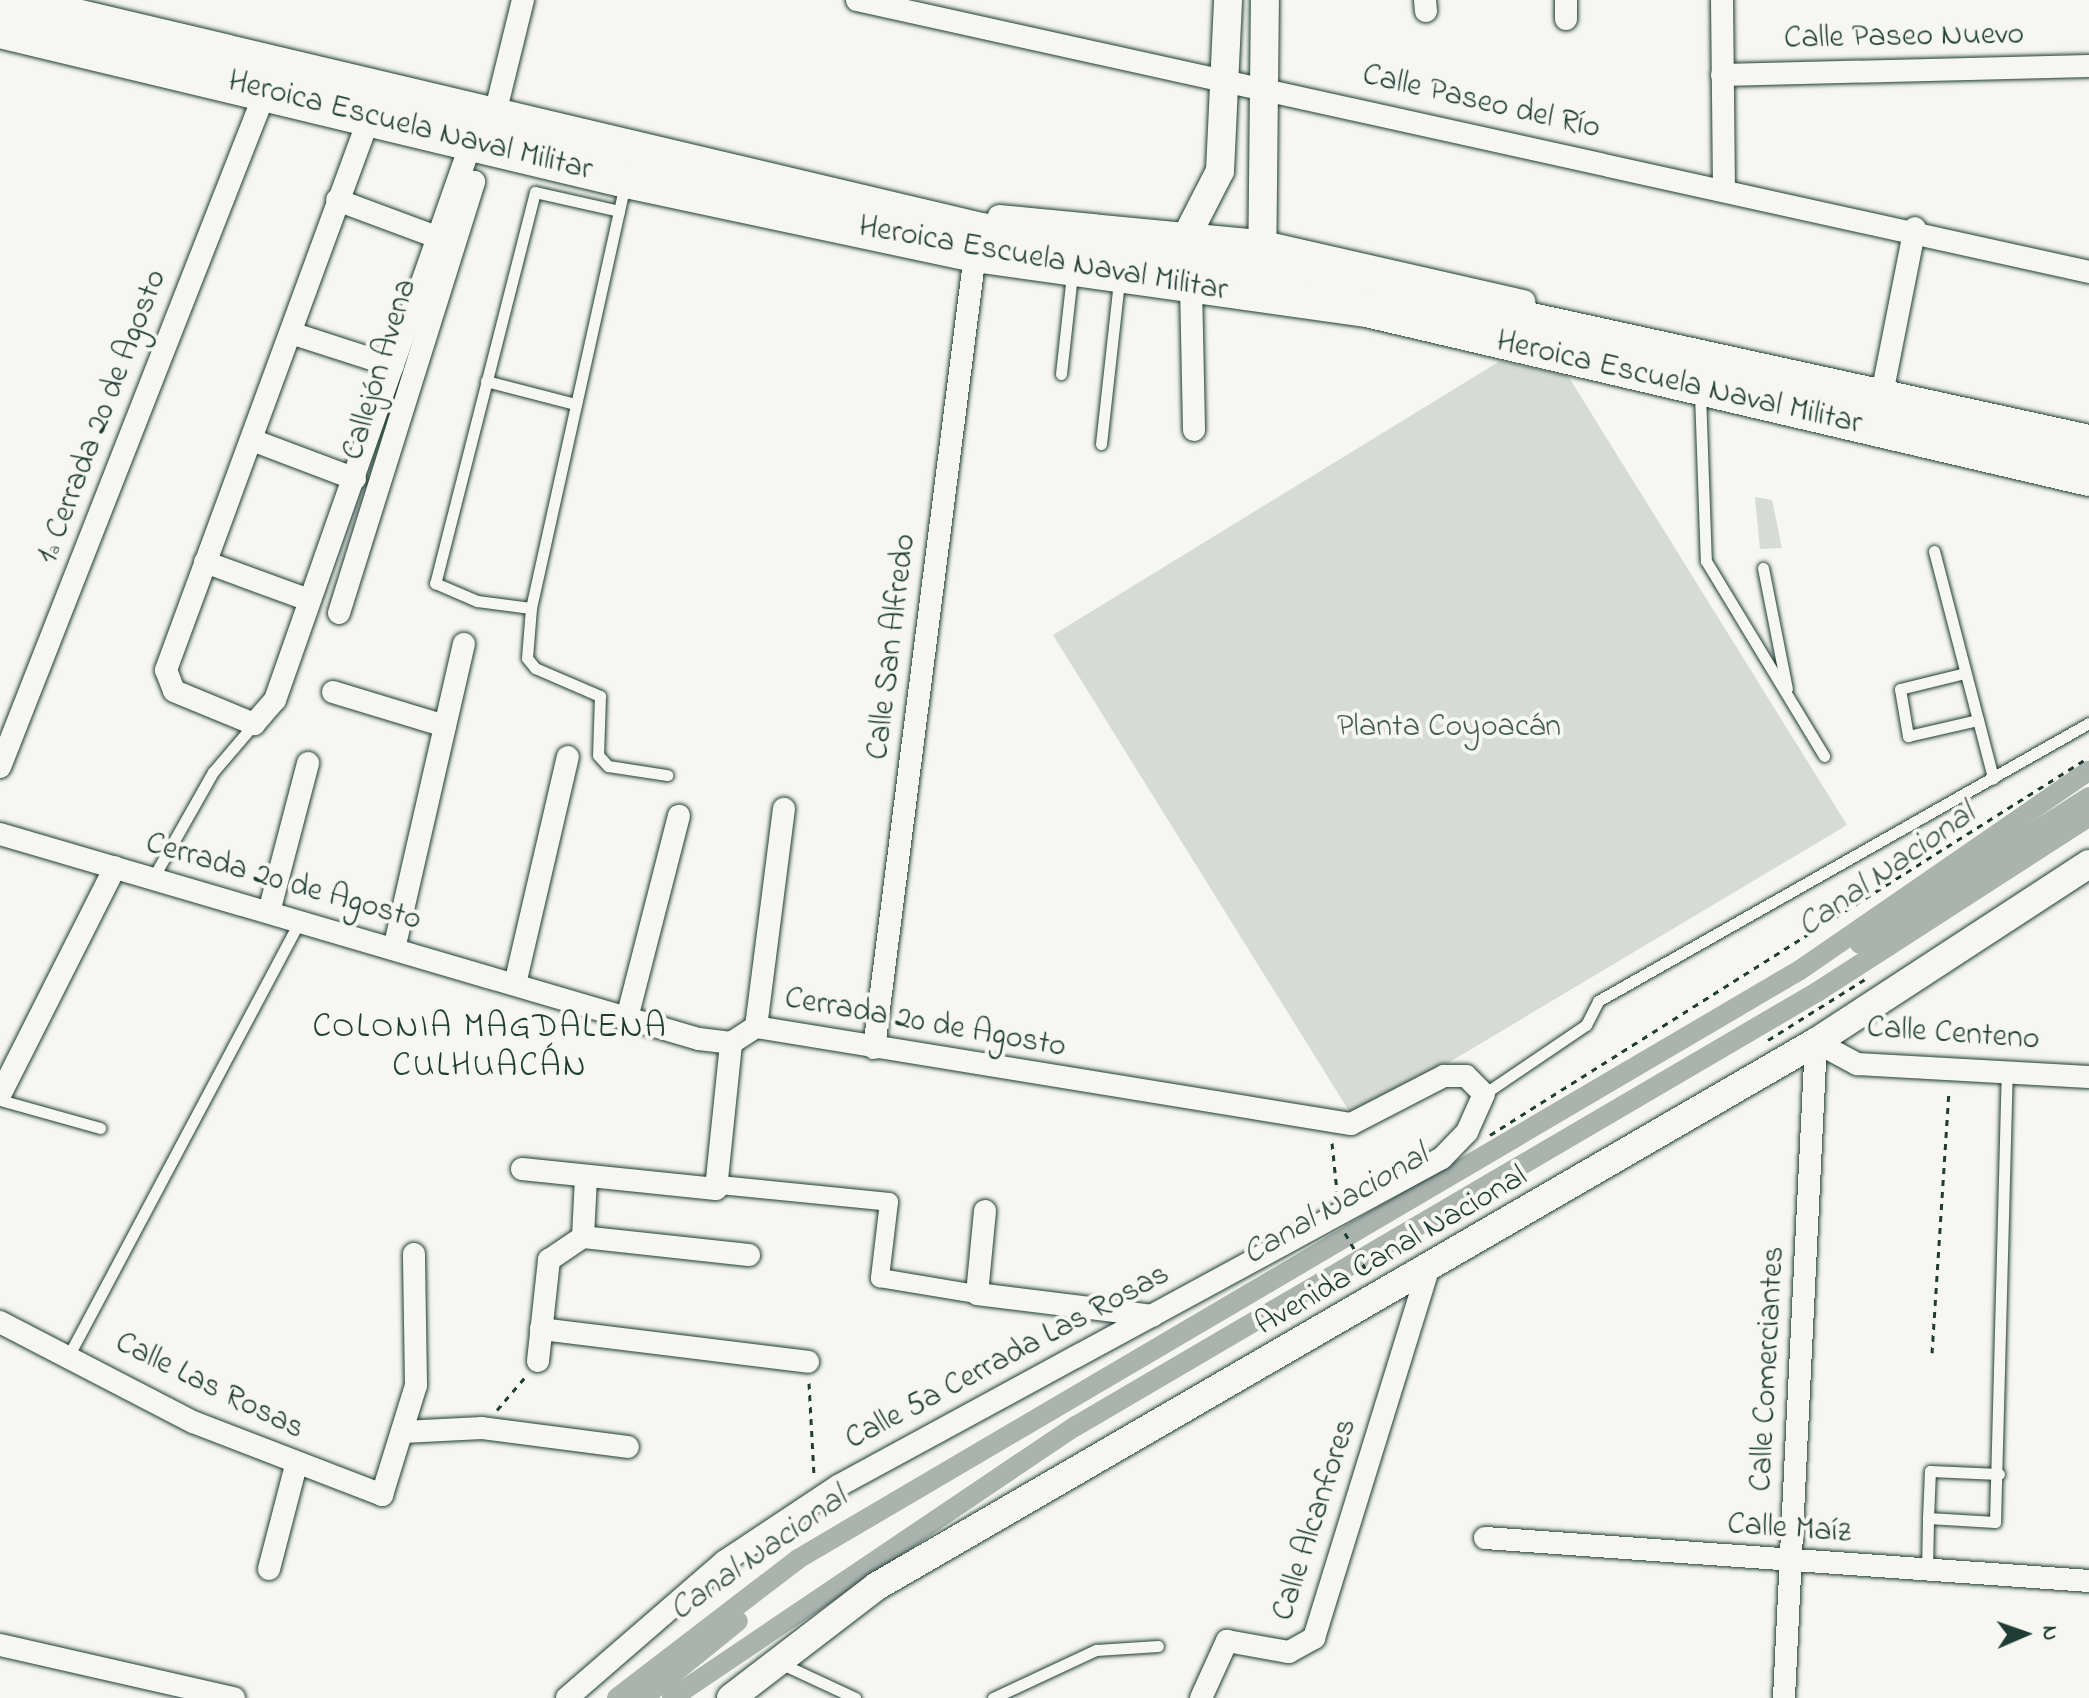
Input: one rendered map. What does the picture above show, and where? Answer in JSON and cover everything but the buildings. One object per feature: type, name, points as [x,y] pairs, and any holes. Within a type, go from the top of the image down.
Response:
[{"type":"main road","name":"Heroica Escuela Naval Militar","points":[[4,0],[376,103],[487,130],[981,231],[1183,242],[1261,266],[1371,310],[1700,392],[2089,478]]},
{"type":"main road","name":"Heroica Escuela Naval Militar","points":[[0,30],[266,90],[376,103]]},
{"type":"main road","name":"Heroica Escuela Naval Militar","points":[[487,130],[622,196],[1191,286],[1261,266],[1883,388],[2089,443]]},
{"type":"street","name":"Heroica Escuela Naval Militar","points":[[68,0],[487,130]]},
{"type":"street","points":[[376,103],[337,200],[165,679],[174,691],[254,724],[275,700],[439,238],[487,130],[523,0]]},
{"type":"street","name":"Calle Paseo del Río","points":[[857,0],[1265,86],[1724,191],[1915,228],[2089,272]]},
{"type":"street","points":[[1183,242],[1220,171],[1229,79],[1228,0]]},
{"type":"street","points":[[1261,266],[1265,0]]},
{"type":"street","points":[[1722,0],[1724,191]]},
{"type":"street","name":"Calle Paseo Nuevo","points":[[1722,75],[2089,66]]},
{"type":"street","name":"1ª Cerrada 20 de Agosto","points":[[0,767],[266,90]]},
{"type":"street","name":"Callejón Avena","points":[[339,613],[487,130]]},
{"type":"street","points":[[337,200],[439,238]]},
{"type":"street","points":[[1883,388],[1915,228]]},
{"type":"street","name":"Calle San Alfredo","points":[[874,1048],[975,254]]},
{"type":"street","points":[[1191,286],[1194,430]]},
{"type":"street","points":[[291,333],[393,366]]},
{"type":"street","points":[[252,440],[355,479]]},
{"type":"street","points":[[205,562],[309,600]]},
{"type":"street","points":[[394,949],[464,644]]},
{"type":"street","points":[[333,692],[445,726]]},
{"type":"street","points":[[515,984],[568,757]]},
{"type":"street","points":[[269,912],[308,763]]},
{"type":"street","points":[[756,1027],[784,809]]},
{"type":"street","points":[[626,1022],[679,816]]},
{"type":"street","name":"Cerrada 20 de Agosto","points":[[0,834],[515,984],[626,1022],[731,1043],[756,1027],[1351,1124],[1444,1076],[1466,1076],[1484,1094]]},
{"type":"street","name":"Avenida Canal Nacional","points":[[731,1698],[775,1660],[877,1586],[1427,1273],[1816,1042],[2089,864]]},
{"type":"street","points":[[0,1098],[9,1063],[115,867]]},
{"type":"street","name":"Calle Centeno","points":[[1816,1042],[1857,1064],[2089,1077]]},
{"type":"street","name":"Calle Comerciantes","points":[[1784,1698],[1816,1042]]},
{"type":"street","points":[[711,1188],[731,1043]]},
{"type":"street","name":"Calle 5a Cerrada Las Rosas","points":[[567,1698],[725,1561],[815,1501],[1153,1316],[1342,1223],[1442,1158],[1467,1132],[1484,1094]]},
{"type":"street","points":[[522,1169],[586,1178],[889,1202],[880,1278],[977,1294],[1153,1316]]},
{"type":"street","points":[[583,1237],[586,1178]]},
{"type":"street","points":[[977,1294],[985,1211]]},
{"type":"street","points":[[538,1361],[549,1260],[583,1237],[749,1255]]},
{"type":"street","points":[[414,1254],[417,1370],[403,1432],[482,1428],[628,1447]]},
{"type":"street","name":"Calle Alcanfores","points":[[1201,1698],[1227,1641],[1289,1652],[1314,1638],[1427,1273]]},
{"type":"street","name":"Calle Las Rosas","points":[[0,1322],[70,1353],[193,1422],[370,1495],[389,1486],[403,1432]]},
{"type":"street","points":[[541,1329],[808,1362]]},
{"type":"street","points":[[269,1569],[296,1465]]},
{"type":"street","name":"Calle Maíz","points":[[1485,1538],[1791,1563],[2089,1581]]},
{"type":"street","points":[[0,1645],[234,1698]]},
{"type":"lane","points":[[531,608],[477,601],[435,583],[535,192],[622,196],[571,403],[531,608],[527,658],[546,675],[600,696],[598,755],[608,766],[667,775]]},
{"type":"lane","points":[[1061,374],[1073,269]]},
{"type":"lane","points":[[1101,444],[1119,276]]},
{"type":"lane","points":[[486,381],[571,403]]},
{"type":"lane","points":[[1700,392],[1706,561],[1824,756]]},
{"type":"lane","points":[[1934,551],[1993,778]]},
{"type":"lane","points":[[1763,568],[1789,699]]},
{"type":"lane","points":[[1965,673],[1900,689],[1908,736],[1978,720]]},
{"type":"lane","points":[[1484,1094],[1586,1025],[1598,1001],[2089,723]]},
{"type":"lane","points":[[153,878],[213,772],[254,724]]},
{"type":"lane","points":[[70,1353],[299,922]]},
{"type":"lane","points":[[1928,1518],[1995,1522],[1999,1474],[2007,1073]]},
{"type":"lane","points":[[0,1098],[100,1128]]},
{"type":"lane","points":[[1927,1572],[1930,1471],[1999,1474]]},
{"type":"lane","points":[[993,1698],[1096,1650],[1158,1646]]},
{"type":"lane","points":[[775,1660],[855,1698]]},
{"type":"path","points":[[1932,1353],[1951,1071]]},
{"type":"path","points":[[1321,1120],[1332,1143],[1342,1223],[1367,1272]]},
{"type":"path","points":[[482,1428],[538,1361]]},
{"type":"path","points":[[808,1362],[815,1501]]},
{"type":"green space","name":"Planta Coyoacán","points":[[1500,361],[1568,376],[1847,825],[1354,1119],[1053,635]]},
{"type":"green space","points":[[1755,497],[1772,500],[1782,548],[1760,549]]},
{"type":"waterway","name":"Canal Nacional","points":[[617,1698],[798,1559],[1800,970],[2089,771]]},
{"type":"waterway","name":"Canal Nacional","points":[[1860,944],[2089,797]]},
{"type":"waterway","name":"Canal Nacional","points":[[672,1698],[1076,1426],[1817,992],[2089,817]]},
{"type":"waterway","name":"Canal Nacional","points":[[643,1698],[738,1621]]},
{"type":"district","name":"COLONIA MAGDALENA CULHUACÁN","points":[[490,1048]]}]
